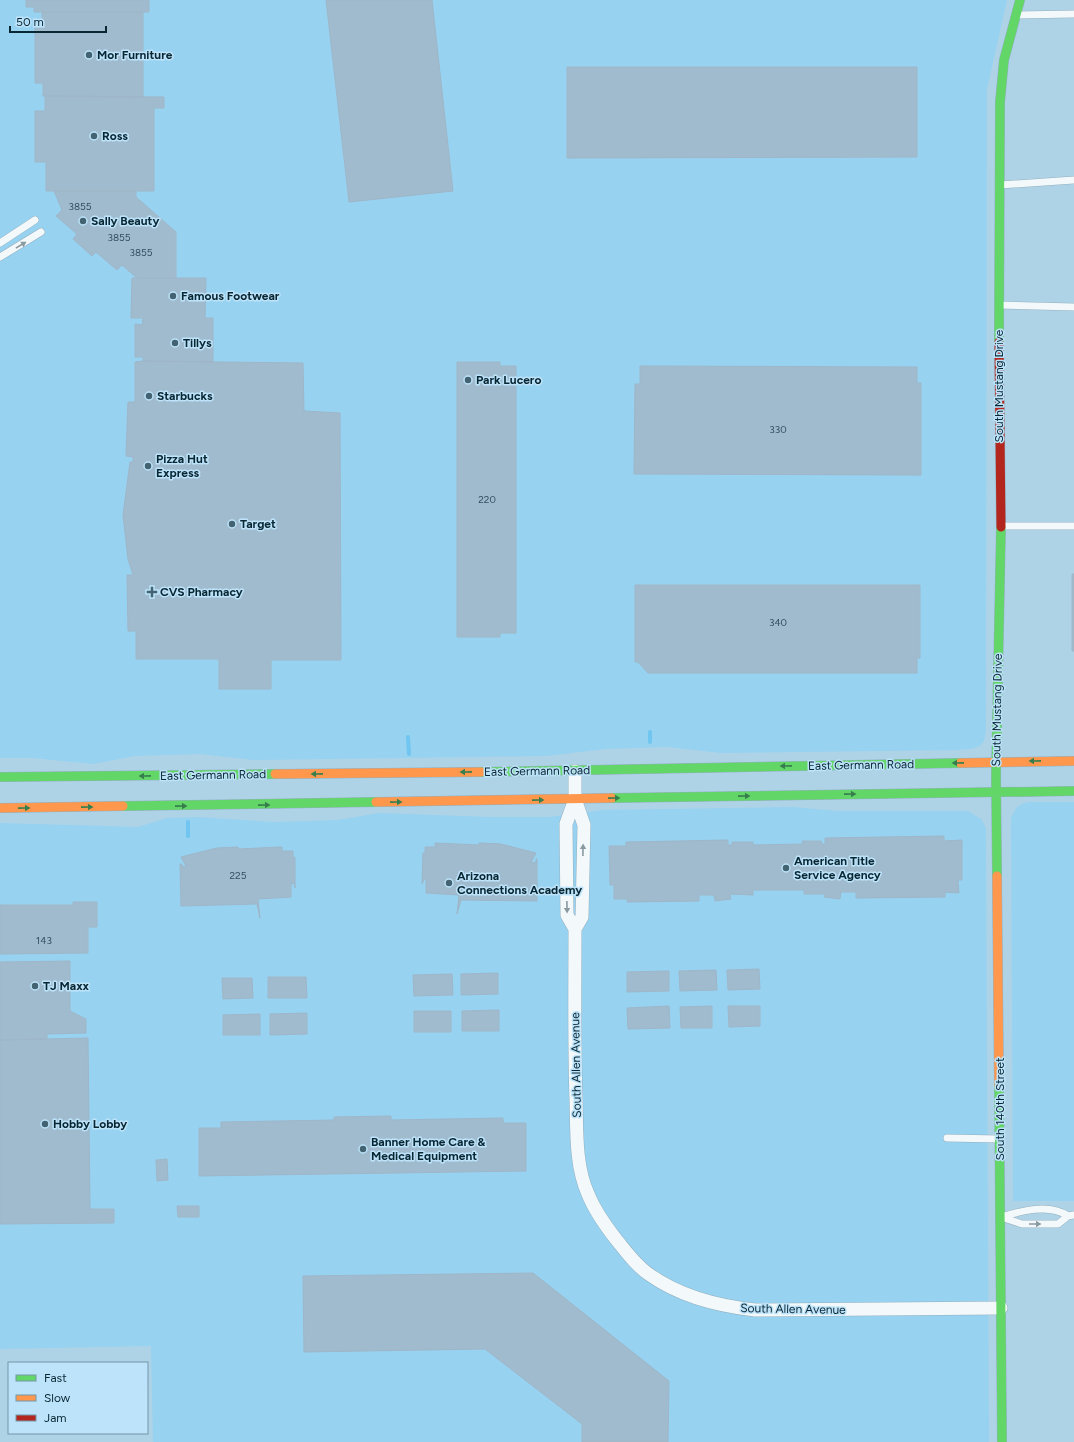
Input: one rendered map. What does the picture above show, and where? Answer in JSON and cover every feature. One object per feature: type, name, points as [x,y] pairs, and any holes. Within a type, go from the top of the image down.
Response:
[{"type":"main road","name":"South Mustang Drive","points":[[996,775],[1001,526],[999,305],[1001,79],[1004,60],[1020,0]]},
{"type":"main road","name":"East Germann Road","points":[[0,778],[575,771],[1074,761]]},
{"type":"main road","name":"South 140th Street","points":[[996,775],[1002,1442]]},
{"type":"main road","points":[[0,808],[1074,791]]},
{"type":"street","name":"South Allen Avenue","points":[[575,771],[575,799],[584,825],[582,917],[575,929],[577,1142],[582,1175],[588,1194],[606,1226],[628,1253],[649,1275],[672,1289],[696,1298],[732,1308],[755,1310],[1001,1308]]},
{"type":"lane","points":[[1017,15],[1074,14]]},
{"type":"lane","points":[[1000,185],[1074,180]]},
{"type":"lane","points":[[0,243],[35,220]]},
{"type":"lane","points":[[0,257],[42,232]]},
{"type":"lane","points":[[999,305],[1074,307]]},
{"type":"lane","points":[[1001,526],[1074,526]]},
{"type":"lane","points":[[947,1138],[1000,1139]]},
{"type":"lane","points":[[1001,1217],[1024,1210],[1059,1210],[1071,1216]]},
{"type":"lane","points":[[1001,1217],[1022,1224],[1058,1224],[1071,1216]]},
{"type":"shaded area","points":[[0,0],[1007,0],[987,89],[986,731],[984,741],[980,746],[971,749],[958,750],[721,753],[667,747],[606,749],[546,756],[254,760],[200,754],[135,756],[93,764],[32,758],[0,758]]},
{"type":"shaded area","points":[[1029,802],[1074,802],[1074,1201],[1013,1201],[1011,818],[1016,808]]},
{"type":"shaded area","points":[[793,807],[837,811],[968,811],[981,819],[986,828],[989,1442],[153,1442],[151,1346],[0,1349],[0,823],[138,827],[167,818],[197,817],[274,822],[338,820],[379,813],[491,817],[548,817],[604,810]]},
{"type":"building","points":[[26,0],[149,0],[149,12],[34,12],[34,7],[26,7]]},
{"type":"building","points":[[326,0],[432,0],[453,191],[349,202]]},
{"type":"building","name":"Mor Furniture","points":[[42,12],[143,12],[143,97],[43,96],[43,83],[35,83],[35,26],[42,26]]},
{"type":"building","points":[[567,67],[917,67],[917,157],[567,158]]},
{"type":"building","name":"Ross","points":[[45,96],[164,97],[164,108],[154,108],[154,191],[46,191],[46,162],[35,162],[35,111],[45,111]]},
{"type":"building","points":[[54,191],[136,191],[136,197],[176,232],[176,278],[137,278],[122,265],[117,270],[96,252],[92,256],[73,239],[77,234],[56,216],[62,210]]},
{"type":"building","points":[[132,278],[206,278],[205,318],[213,318],[213,362],[143,361],[143,357],[135,357],[135,324],[142,325],[143,318],[131,318]]},
{"type":"building","name":"Target","points":[[135,362],[303,363],[304,411],[340,413],[341,660],[271,660],[271,689],[219,689],[219,659],[136,659],[136,631],[128,631],[127,575],[133,575],[128,559],[123,515],[130,462],[133,462],[133,457],[126,456],[128,402],[135,402]]},
{"type":"building","points":[[457,362],[500,362],[500,366],[516,366],[516,633],[500,633],[500,637],[457,637]]},
{"type":"building","points":[[640,366],[917,367],[917,383],[921,383],[921,475],[634,474],[635,384],[640,384]]},
{"type":"building","points":[[1072,574],[1074,574],[1074,651],[1072,651]]},
{"type":"building","points":[[635,585],[920,585],[920,658],[917,658],[917,673],[648,673],[638,662],[635,662]]},
{"type":"building","name":"American Title Service Agency","points":[[944,836],[944,841],[962,840],[962,880],[958,880],[959,893],[945,892],[945,897],[856,898],[856,892],[841,892],[840,899],[824,897],[825,894],[804,894],[804,890],[753,890],[753,895],[730,894],[731,899],[715,901],[714,895],[699,895],[699,901],[627,902],[627,899],[614,899],[614,885],[610,885],[609,846],[626,846],[626,842],[728,840],[728,845],[732,845],[732,842],[753,842],[753,845],[803,844],[802,841],[821,841],[822,844],[825,844],[825,838]]},
{"type":"building","points":[[435,843],[479,845],[479,843],[501,844],[536,853],[531,862],[536,863],[537,859],[537,901],[461,900],[457,914],[459,895],[426,893],[426,879],[424,879],[422,884],[423,853],[425,853],[425,847],[435,847]]},
{"type":"building","points":[[238,847],[238,849],[282,847],[282,851],[293,851],[293,857],[295,857],[295,888],[294,883],[291,884],[291,897],[258,899],[260,918],[257,904],[181,906],[180,864],[182,864],[182,867],[186,866],[181,857],[217,848]]},
{"type":"building","points":[[73,902],[97,902],[97,927],[88,927],[88,953],[0,954],[0,905],[73,905]]},
{"type":"building","name":"TJ Maxx","points":[[70,961],[70,1011],[86,1019],[86,1033],[47,1034],[47,1039],[0,1040],[0,962]]},
{"type":"building","points":[[759,969],[760,989],[728,990],[727,970]]},
{"type":"building","points":[[716,970],[717,990],[680,991],[679,971]]},
{"type":"building","points":[[669,971],[669,991],[627,992],[627,972]]},
{"type":"building","points":[[498,973],[498,994],[461,995],[461,974]]},
{"type":"building","points":[[452,974],[453,995],[414,996],[413,975]]},
{"type":"building","points":[[268,977],[306,977],[307,998],[268,998]]},
{"type":"building","points":[[222,978],[252,978],[253,998],[223,999]]},
{"type":"building","points":[[669,1006],[670,1028],[628,1029],[627,1008]]},
{"type":"building","points":[[712,1006],[712,1028],[681,1028],[680,1007]]},
{"type":"building","points":[[728,1006],[760,1006],[760,1026],[729,1027]]},
{"type":"building","points":[[499,1010],[499,1031],[462,1031],[462,1011]]},
{"type":"building","points":[[414,1011],[451,1011],[451,1032],[414,1032]]},
{"type":"building","points":[[307,1013],[307,1034],[270,1035],[270,1014]]},
{"type":"building","points":[[260,1014],[260,1035],[223,1035],[223,1015]]},
{"type":"building","name":"Hobby Lobby","points":[[88,1038],[90,1209],[114,1209],[114,1223],[0,1224],[0,1040]]},
{"type":"building","name":"Banner Home Care & Medical Equipment","points":[[391,1116],[391,1120],[503,1118],[503,1123],[526,1123],[526,1171],[199,1176],[199,1128],[221,1128],[221,1122],[334,1120],[334,1117]]},
{"type":"building","points":[[167,1159],[168,1180],[157,1181],[156,1160]]},
{"type":"building","points":[[177,1206],[199,1206],[199,1217],[178,1217]]},
{"type":"building","points":[[533,1273],[669,1381],[668,1442],[582,1442],[582,1424],[485,1349],[304,1352],[303,1276]]},
{"type":"waterway","points":[[650,732],[650,742]]},
{"type":"waterway","points":[[408,737],[409,754]]},
{"type":"waterway","points":[[188,822],[188,836]]},
{"type":"traffic: fast","points":[[999,342],[1000,102],[1004,60],[1020,0]]},
{"type":"traffic: fast","points":[[997,876],[996,775],[1001,527]]},
{"type":"traffic: fast","points":[[481,772],[960,763]]},
{"type":"traffic: fast","points":[[0,777],[275,774]]},
{"type":"traffic: fast","points":[[612,798],[1074,791]]},
{"type":"traffic: fast","points":[[123,806],[376,802]]},
{"type":"traffic: fast","points":[[999,1086],[1002,1442]]},
{"type":"traffic: slow","points":[[960,763],[1074,761]]},
{"type":"traffic: slow","points":[[275,774],[481,772]]},
{"type":"traffic: slow","points":[[376,802],[612,798]]},
{"type":"traffic: slow","points":[[0,808],[123,806]]},
{"type":"traffic: slow","points":[[997,876],[999,1086]]},
{"type":"traffic: jam","points":[[999,342],[1001,527]]},
{"type":"place","name":"Mor Furniture","points":[[89,55]]},
{"type":"place","name":"Ross","points":[[94,136]]},
{"type":"place","name":"Sally Beauty","points":[[83,221]]},
{"type":"place","name":"Famous Footwear","points":[[173,296]]},
{"type":"place","name":"Tillys","points":[[175,343]]},
{"type":"place","name":"Park Lucero","points":[[468,380]]},
{"type":"place","name":"Starbucks","points":[[149,396]]},
{"type":"place","name":"Pizza Hut Express","points":[[148,466]]},
{"type":"place","name":"Target","points":[[232,524]]},
{"type":"place","name":"CVS Pharmacy","points":[[152,592]]},
{"type":"place","name":"American Title Service Agency","points":[[786,868]]},
{"type":"place","name":"Arizona Connections Academy","points":[[449,883]]},
{"type":"place","name":"TJ Maxx","points":[[35,986]]},
{"type":"place","name":"Hobby Lobby","points":[[45,1124]]},
{"type":"place","name":"Banner Home Care & Medical Equipment","points":[[363,1149]]}]
